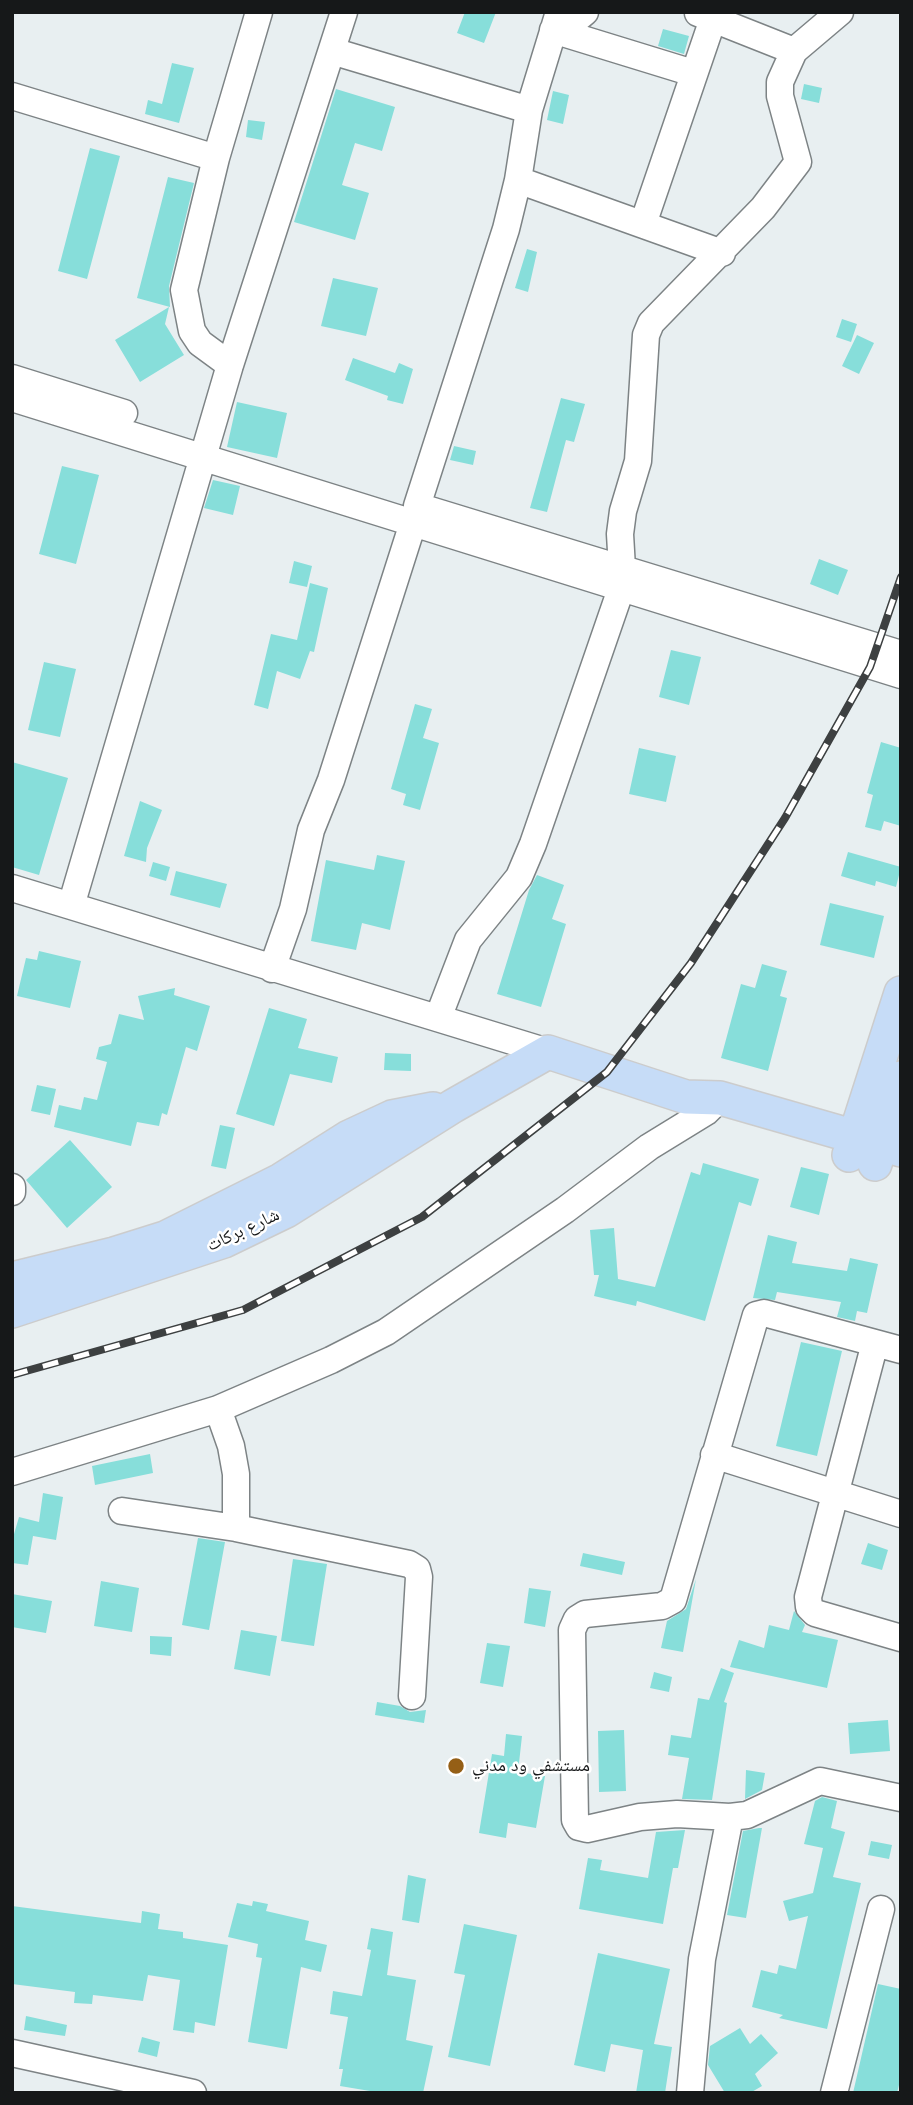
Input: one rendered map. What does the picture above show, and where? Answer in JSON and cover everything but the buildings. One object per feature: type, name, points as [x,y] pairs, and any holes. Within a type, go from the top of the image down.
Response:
[{"type":"main road","points":[[877,1154],[901,993]]},
{"type":"main road","points":[[548,1052],[704,1103],[877,1154]]},
{"type":"main road","name":"شارع بركات","points":[[12,1311],[224,1241],[286,1210],[453,1106],[548,1052]]},
{"type":"main road","points":[[877,1154],[901,1078]]},
{"type":"main road","name":"شارع بركات","points":[[12,1279],[114,1254],[165,1238],[281,1180],[349,1137],[392,1117],[453,1106]]},
{"type":"street","points":[[230,365],[200,344],[192,331],[184,290],[216,158],[259,12]]},
{"type":"street","points":[[71,906],[230,365],[344,12]]},
{"type":"street","points":[[272,969],[293,909],[311,830],[331,780],[494,268],[518,180],[529,110],[558,25],[585,12]]},
{"type":"street","points":[[438,1018],[468,940],[519,877],[533,844],[622,579],[621,523],[638,461],[646,335],[651,323],[722,253],[763,208],[798,162],[780,96],[784,69],[794,51],[840,12]]},
{"type":"street","points":[[643,224],[692,73],[704,15],[794,51]]},
{"type":"street","points":[[558,25],[692,73]]},
{"type":"street","points":[[332,51],[529,110]]},
{"type":"street","points":[[12,96],[216,158]]},
{"type":"street","points":[[518,180],[722,253]]},
{"type":"street","points":[[12,378],[205,449]]},
{"type":"street","points":[[12,398],[205,449],[622,579],[901,676]]},
{"type":"street","points":[[622,579],[901,654]]},
{"type":"street","points":[[12,888],[548,1052]]},
{"type":"street","points":[[12,1472],[219,1409],[331,1360],[386,1332],[543,1225],[704,1103]]},
{"type":"street","points":[[901,1350],[764,1313],[756,1315],[673,1600],[662,1606],[584,1614],[577,1619],[572,1630],[575,1820],[579,1827],[587,1829],[640,1817],[677,1814],[730,1817],[764,1809],[820,1781],[901,1798]]},
{"type":"street","points":[[875,1343],[808,1597],[808,1607],[815,1613],[901,1638]]},
{"type":"street","points":[[219,1409],[231,1446],[236,1474],[236,1528]]},
{"type":"street","points":[[714,1455],[901,1514]]},
{"type":"street","points":[[122,1511],[236,1528],[409,1564],[417,1569],[419,1577],[412,1696]]},
{"type":"street","points":[[690,2093],[702,1959],[730,1817]]},
{"type":"street","points":[[834,2093],[881,1909]]},
{"type":"street","points":[[12,2053],[192,2093]]},
{"type":"railway","points":[[12,1375],[243,1310],[422,1217],[607,1072],[691,963],[785,818],[870,667],[901,577]]},
{"type":"place","name":"مستشفي ود مدني","points":[[456,1766]]}]
